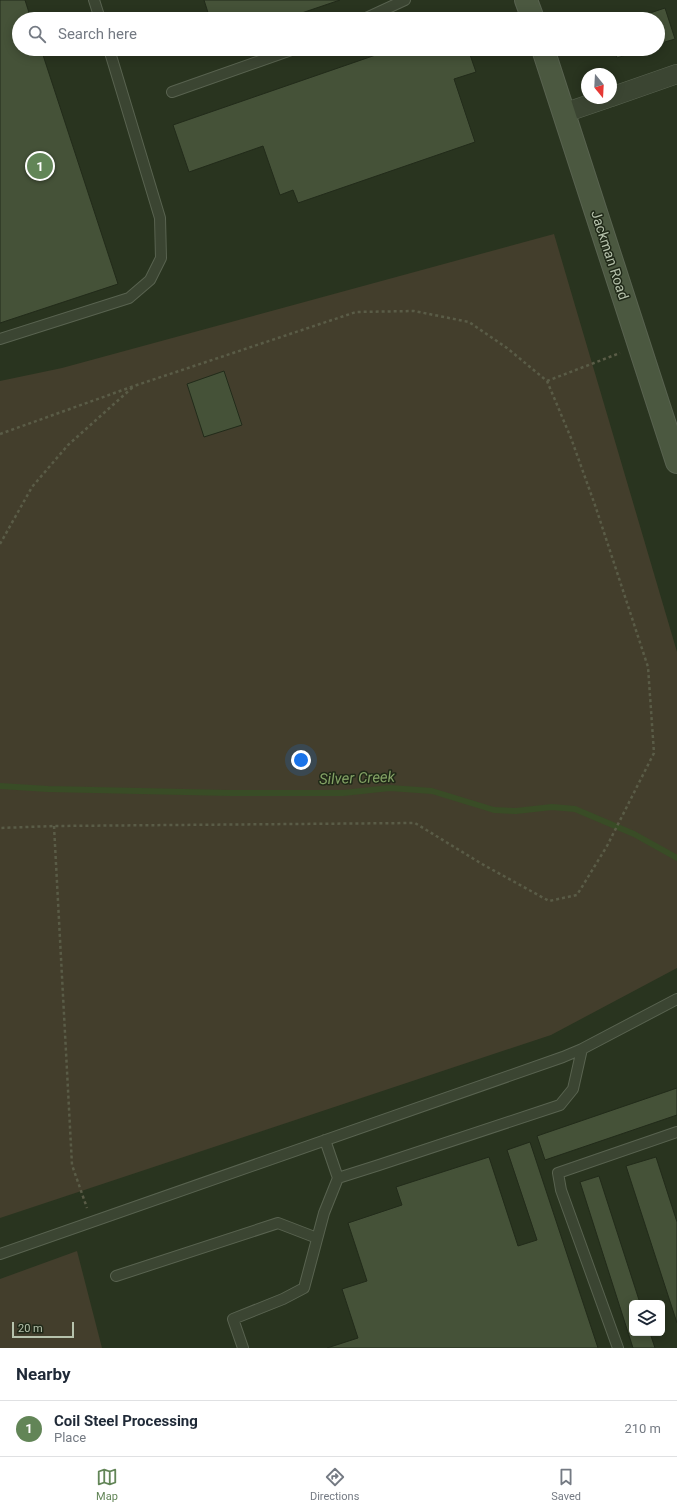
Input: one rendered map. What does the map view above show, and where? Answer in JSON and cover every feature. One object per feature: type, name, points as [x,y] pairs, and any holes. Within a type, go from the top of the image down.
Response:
[{"type":"main road","points":[[526,0],[530,12]]},
{"type":"main road","name":"Jackman Road","points":[[545,56],[677,462]]},
{"type":"street","points":[[617,95],[677,74]]},
{"type":"street","points":[[564,113],[592,104]]},
{"type":"lane","points":[[94,0],[98,12]]},
{"type":"lane","points":[[379,12],[405,0]]},
{"type":"lane","points":[[0,338],[130,298],[150,280],[161,258],[160,218],[111,56]]},
{"type":"lane","points":[[172,92],[274,56]]},
{"type":"lane","points":[[0,1254],[563,1057],[582,1049],[677,1000]]},
{"type":"lane","points":[[338,1178],[560,1105],[573,1089],[582,1049]]},
{"type":"lane","points":[[618,1348],[560,1190],[558,1173],[677,1132]]},
{"type":"lane","points":[[243,1348],[234,1319],[283,1299],[304,1288],[324,1212],[338,1178],[325,1140]]},
{"type":"lane","points":[[116,1276],[278,1223],[317,1238]]},
{"type":"path","points":[[0,434],[134,386],[356,312],[414,312],[469,322],[507,348],[547,381],[571,438],[596,508],[648,667],[654,753],[607,846],[577,895],[549,901],[482,864],[415,823],[54,826],[0,828]]},
{"type":"path","points":[[547,381],[640,346]]},
{"type":"path","points":[[0,544],[32,487],[68,445],[134,386]]},
{"type":"path","points":[[54,826],[72,1166],[92,1222]]},
{"type":"shaded area","points":[[554,234],[677,652],[677,968],[551,1035],[0,1218],[0,381],[62,368]]},
{"type":"shaded area","points":[[77,1251],[102,1348],[0,1348],[0,1279]]},
{"type":"building","points":[[0,0],[25,0],[29,12],[12,12],[12,56],[43,56],[118,284],[0,323]]},
{"type":"building","points":[[204,0],[340,0],[305,12],[208,12]]},
{"type":"building","points":[[665,8],[675,39],[665,42],[665,12],[653,12]]},
{"type":"building","points":[[373,56],[470,56],[476,72],[454,79],[475,142],[298,203],[293,190],[280,195],[263,146],[189,172],[173,125]]},
{"type":"building","points":[[224,371],[242,425],[204,437],[187,384]]},
{"type":"building","points":[[677,1088],[677,1115],[545,1160],[537,1136]]},
{"type":"building","points":[[530,1142],[598,1348],[327,1348],[358,1338],[342,1289],[367,1281],[348,1223],[402,1205],[396,1187],[489,1157],[518,1246],[537,1240],[507,1150]]},
{"type":"building","points":[[656,1157],[677,1222],[677,1323],[626,1166]]},
{"type":"building","points":[[599,1176],[639,1300],[629,1300],[629,1335],[580,1182]]},
{"type":"building","points":[[629,1336],[651,1336],[655,1348],[633,1348]]},
{"type":"waterway","name":"Silver Creek","points":[[0,786],[48,789],[230,793],[343,793],[390,788],[432,791],[494,810],[516,811],[552,807],[575,809],[634,834],[677,858]]},
{"type":"place","name":"Coil Steel Processing","points":[[40,166]]}]
